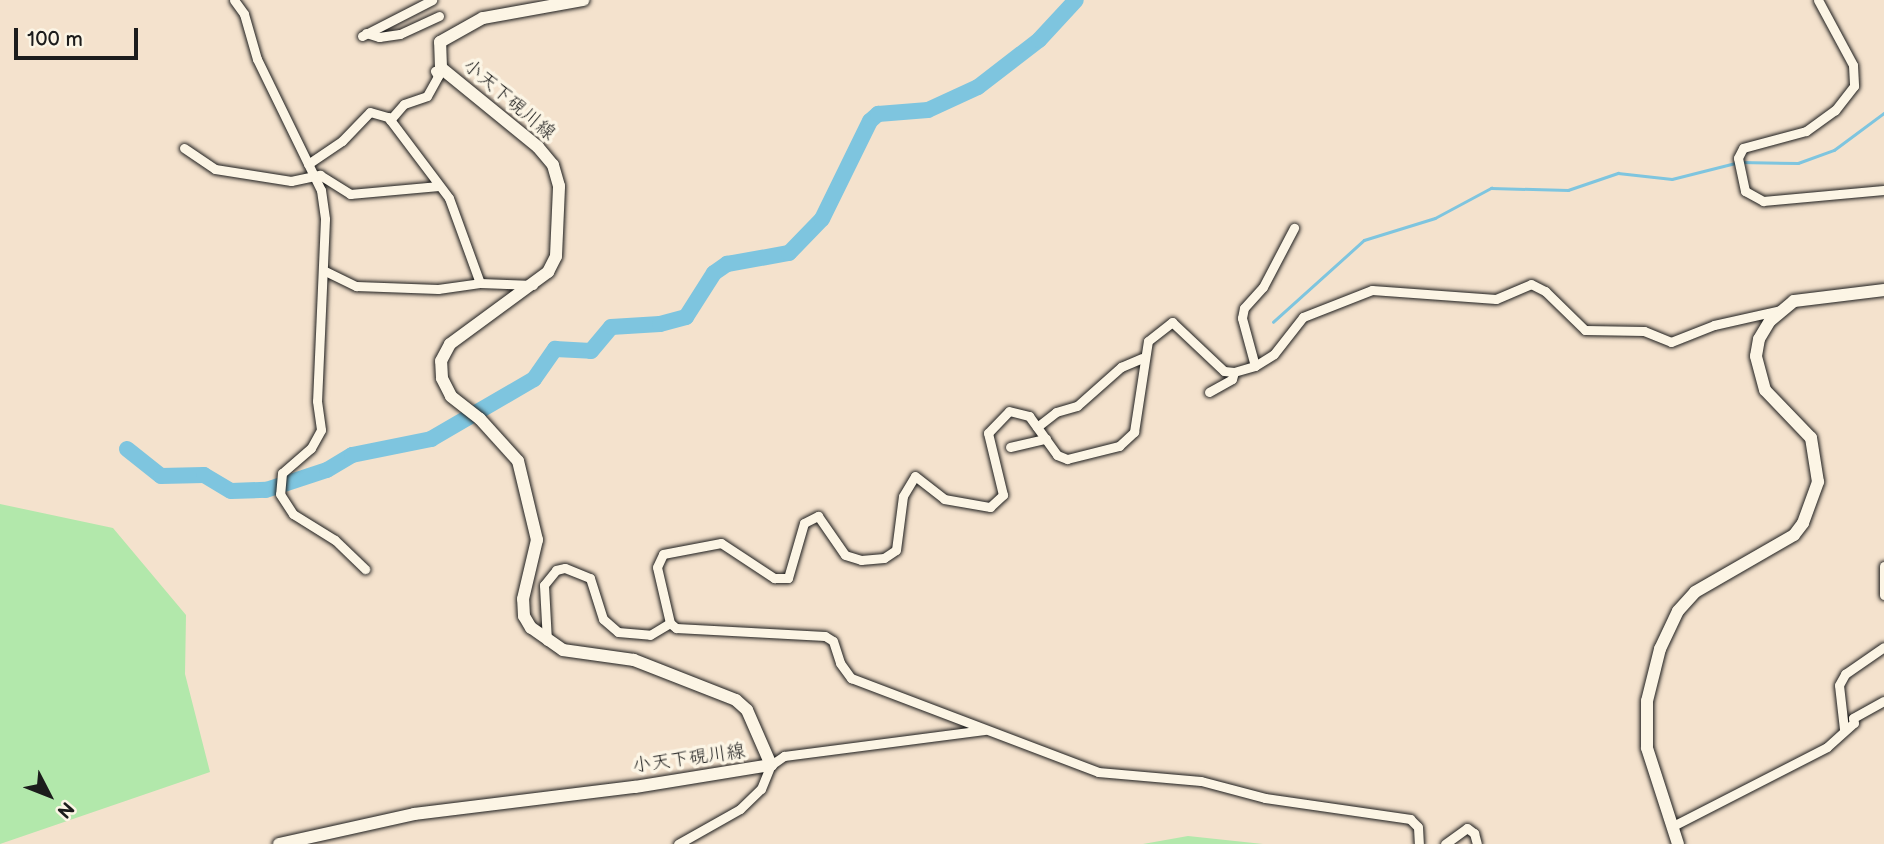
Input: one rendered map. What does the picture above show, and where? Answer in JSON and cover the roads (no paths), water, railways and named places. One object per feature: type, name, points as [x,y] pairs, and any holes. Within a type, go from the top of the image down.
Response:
[{"type":"main road","name":"小天下硯川線","points":[[279,844],[414,814],[771,766],[747,710],[736,700],[634,660],[583,656],[547,643],[524,616],[523,599],[537,540],[518,461],[476,416],[451,396],[442,378],[441,361],[450,344],[534,286],[556,256],[559,186],[553,165],[441,68],[437,56],[446,35],[484,18],[583,0]]},
{"type":"main road","points":[[1678,844],[1652,773],[1646,722],[1651,674],[1669,627],[1695,592],[1794,535],[1804,523],[1818,482],[1817,450],[1811,438],[1775,403],[1758,372],[1759,339],[1781,310],[1811,296],[1884,290]]},
{"type":"street","points":[[234,0],[244,13],[257,59],[314,176],[325,219],[317,401],[321,430],[311,448],[286,467],[279,486],[283,504],[293,514],[335,540],[365,569]]},
{"type":"street","points":[[432,0],[364,35],[379,37],[400,34],[439,16]]},
{"type":"street","points":[[1818,0],[1853,65],[1854,86],[1835,110],[1807,131],[1743,148],[1738,158],[1745,191],[1763,201],[1884,190]]},
{"type":"street","points":[[390,120],[404,104],[427,96],[438,76],[435,71]]},
{"type":"street","points":[[309,164],[342,141],[370,113],[390,120],[439,186],[458,218],[480,283]]},
{"type":"street","points":[[184,148],[215,169],[291,181],[314,176],[357,195],[439,186]]},
{"type":"street","points":[[1255,366],[1241,318],[1244,308],[1263,287],[1294,228]]},
{"type":"street","points":[[323,270],[356,286],[439,289],[480,283],[534,286]]},
{"type":"street","points":[[1419,844],[1418,827],[1410,819],[1265,798],[1178,778],[1110,775],[851,678],[840,663],[833,641],[825,636],[676,628],[670,623],[657,567],[663,554],[721,542],[774,578],[788,578],[804,523],[818,516],[845,555],[861,560],[884,558],[896,550],[903,496],[910,480],[915,476],[923,479],[944,499],[960,505],[990,508],[1003,495],[989,445],[993,424],[1009,411],[1020,411],[1037,427],[1057,455],[1067,459],[1119,446],[1129,439],[1147,341],[1172,322],[1224,371],[1234,372],[1255,366],[1274,354],[1303,317],[1372,290],[1496,299],[1531,284],[1545,291],[1585,330],[1644,331],[1671,342],[1714,325],[1781,310]]},
{"type":"street","points":[[1037,427],[1056,412],[1077,407],[1121,368],[1142,358]]},
{"type":"street","points":[[1209,392],[1233,379],[1234,372]]},
{"type":"street","points":[[1010,447],[1045,439]]},
{"type":"street","points":[[1884,566],[1884,595]]},
{"type":"street","points":[[547,643],[544,585],[548,576],[565,568],[590,578],[603,619],[618,632],[650,635],[670,623]]},
{"type":"street","points":[[1844,729],[1839,685],[1844,674],[1884,647]]},
{"type":"street","points":[[1671,827],[1827,747],[1844,729],[1854,723],[1853,718],[1884,701]]},
{"type":"street","points":[[677,844],[740,809],[761,789],[771,766],[785,756],[985,730]]},
{"type":"street","points":[[1446,844],[1467,828],[1474,833],[1477,844]]},
{"type":"waterway","points":[[127,449],[161,476],[204,475],[231,491],[266,490],[327,470],[352,455],[431,439],[534,379],[555,349],[591,351],[611,327],[660,324],[686,317],[714,273],[727,264],[789,253],[822,219],[870,121],[878,114],[928,110],[978,87],[1039,40],[1076,0]]},
{"type":"waterway","points":[[1273,322],[1364,240],[1435,218],[1491,188],[1568,190],[1618,173],[1672,179],[1739,162],[1798,163],[1834,150],[1884,113]]}]
